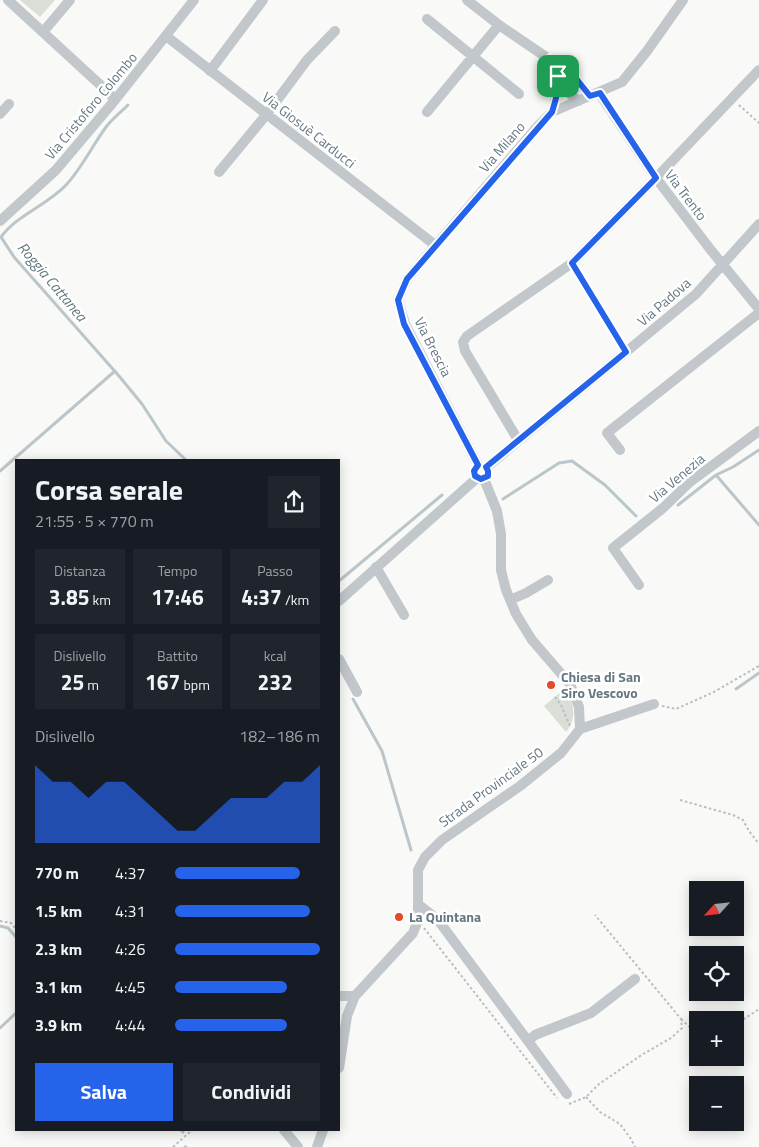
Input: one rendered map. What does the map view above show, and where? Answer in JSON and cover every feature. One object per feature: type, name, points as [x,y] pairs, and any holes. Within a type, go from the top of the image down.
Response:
[{"type":"street","points":[[0,7],[7,0],[115,100]]},
{"type":"street","points":[[43,32],[70,0]]},
{"type":"street","name":"Via Cristoforo Colombo","points":[[0,221],[56,170],[115,100],[194,0]]},
{"type":"street","points":[[210,71],[263,0]]},
{"type":"street","name":"Via Trento","points":[[467,0],[499,25],[550,58],[595,94],[656,178],[759,309]]},
{"type":"street","name":"Via Milano","points":[[435,245],[552,112],[622,82],[647,51],[683,0]]},
{"type":"street","points":[[427,19],[519,94]]},
{"type":"street","points":[[427,112],[499,25]]},
{"type":"street","points":[[219,172],[266,115],[307,60],[335,31]]},
{"type":"street","name":"Via Giosuè Carducci","points":[[166,36],[435,245]]},
{"type":"street","points":[[550,58],[558,76],[572,97],[579,101]]},
{"type":"street","points":[[518,440],[465,351],[463,342],[467,336],[572,263],[759,70]]},
{"type":"street","points":[[552,112],[560,88],[558,76]]},
{"type":"street","points":[[0,114],[9,104]]},
{"type":"street","name":"Via Padova","points":[[482,466],[518,440],[696,294],[759,224]]},
{"type":"street","name":"Via Brescia","points":[[435,245],[407,279],[398,300],[404,324],[482,466]]},
{"type":"street","points":[[620,450],[607,433],[759,313]]},
{"type":"street","name":"Via Venezia","points":[[639,584],[613,548],[663,508],[690,482],[759,431]]},
{"type":"street","points":[[482,466],[474,471],[480,478],[497,511],[501,534],[502,570],[506,590],[516,614],[532,640],[570,684],[579,707],[578,731],[654,704]]},
{"type":"street","points":[[340,599],[480,478]]},
{"type":"street","points":[[376,567],[404,615]]},
{"type":"street","points":[[510,600],[548,580]]},
{"type":"street","points":[[340,661],[357,692]]},
{"type":"street","name":"Strada Provinciale 50","points":[[355,996],[413,933],[418,920],[418,870],[425,857],[442,840],[520,786],[561,753],[578,731]]},
{"type":"street","points":[[419,905],[438,920],[567,1094]]},
{"type":"street","points":[[528,1041],[535,1034],[590,1013],[635,980]]},
{"type":"street","points":[[340,996],[355,996],[347,1016],[340,1062]]},
{"type":"street","points":[[285,1131],[298,1147]]},
{"type":"street","points":[[317,1147],[323,1131]]},
{"type":"path","points":[[731,98],[759,124]]},
{"type":"path","points":[[572,263],[626,352]]},
{"type":"path","points":[[654,704],[676,709],[714,692],[759,666]]},
{"type":"path","points":[[555,697],[561,705],[568,724],[578,731]]},
{"type":"path","points":[[680,800],[733,815],[743,820],[759,844]]},
{"type":"path","points":[[0,921],[11,923],[15,927]]},
{"type":"path","points":[[744,1019],[759,1010]]},
{"type":"path","points":[[681,1019],[689,1027]]},
{"type":"path","points":[[586,1097],[600,1112],[620,1124],[635,1147]]},
{"type":"path","points":[[173,1147],[190,1131]]},
{"type":"shaded area","points":[[20,0],[55,0],[40,17]]},
{"type":"shaded area","points":[[564,689],[568,694],[573,711],[572,722],[566,732],[544,706]]},
{"type":"waterway","name":"Roggia Cattanea","points":[[128,105],[106,127],[67,184],[51,198],[16,222],[1,237],[14,257],[142,404],[166,441],[185,459]]},
{"type":"waterway","points":[[0,471],[115,371]]},
{"type":"waterway","points":[[716,475],[733,467],[759,450]]},
{"type":"waterway","points":[[503,499],[559,463],[572,461],[605,485],[636,516]]},
{"type":"waterway","points":[[678,505],[716,475],[759,525]]},
{"type":"waterway","points":[[340,580],[442,495]]},
{"type":"waterway","points":[[736,689],[759,673]]},
{"type":"waterway","name":"Roggia Cattanea","points":[[353,699],[382,751],[411,850]]},
{"type":"waterway","points":[[0,926],[8,928],[15,936]]},
{"type":"waterway","points":[[0,1028],[15,1014]]},
{"type":"place","name":"Chiesa di San Siro Vescovo","points":[[551,685]]},
{"type":"place","name":"La Quintana","points":[[399,917]]},
{"type":"route","points":[[550,58],[574,76],[590,96],[600,93],[656,178],[572,263],[626,352],[486,467],[488,469],[488,476],[481,479],[476,478],[474,474],[474,468],[478,465],[404,324],[398,300],[407,279],[552,112],[560,88],[558,76],[550,58]]}]
